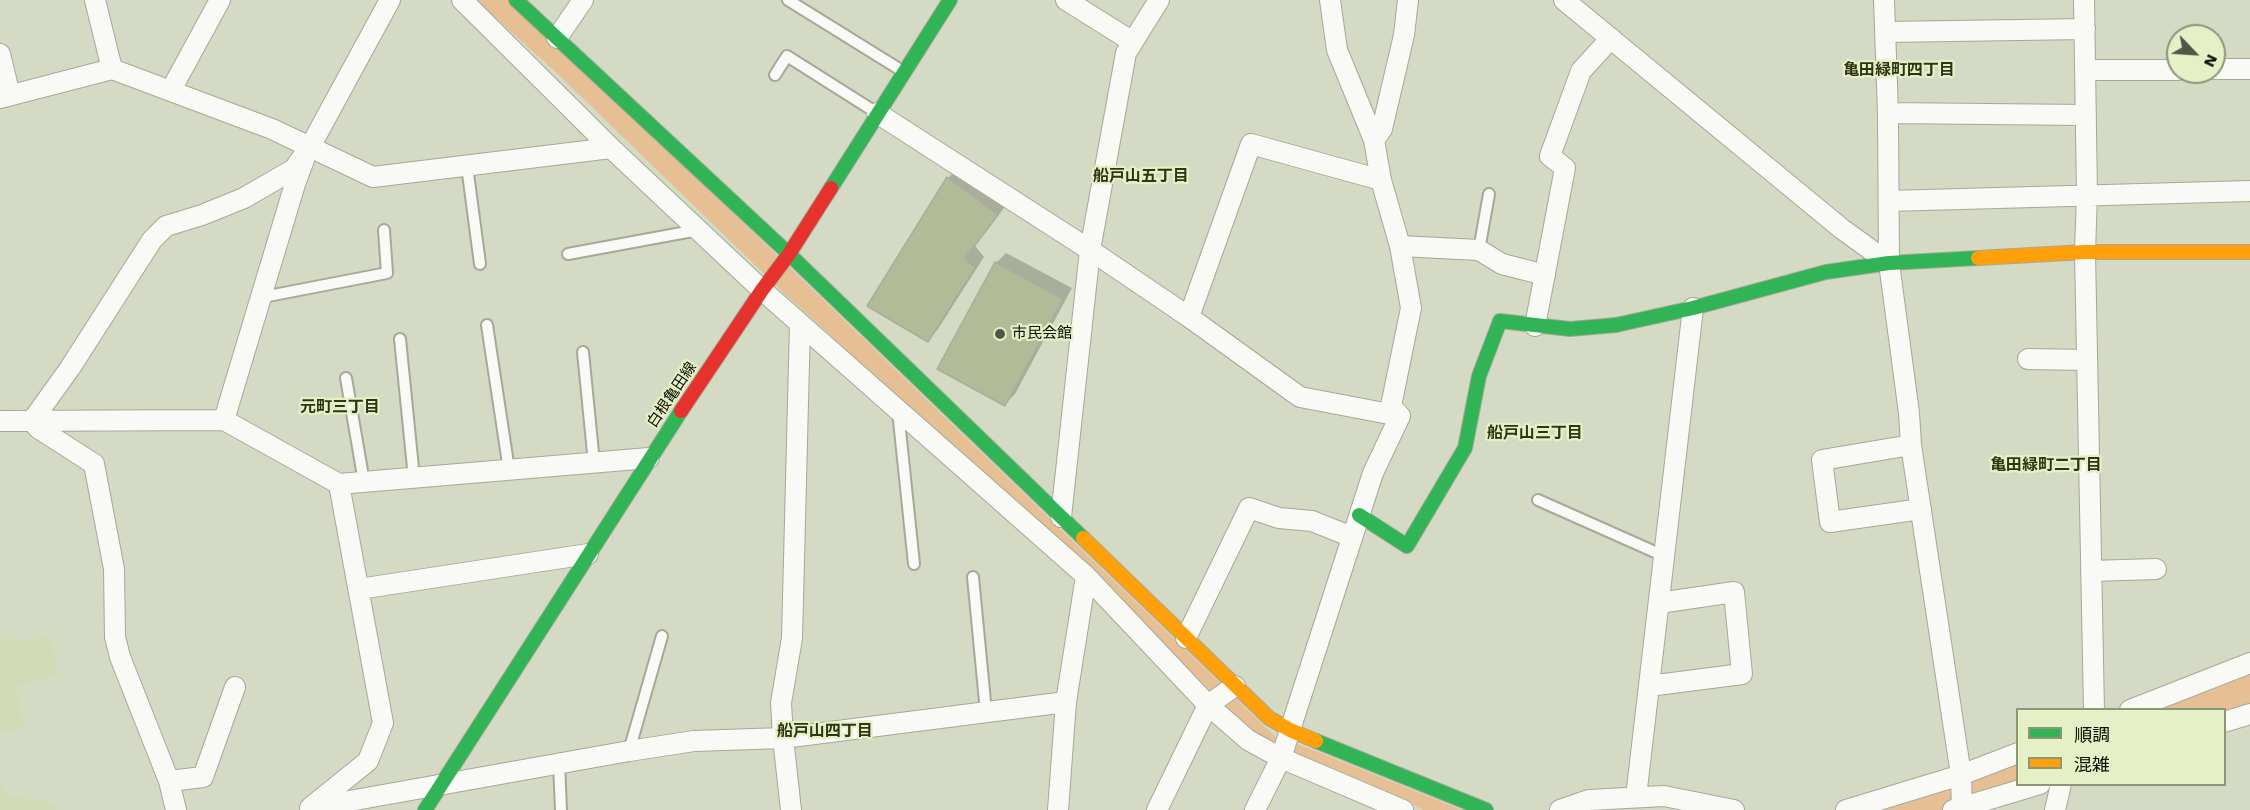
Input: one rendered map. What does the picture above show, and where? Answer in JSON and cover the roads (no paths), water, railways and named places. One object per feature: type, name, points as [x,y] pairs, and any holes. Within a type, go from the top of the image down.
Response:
[{"type":"street","points":[[95,0],[112,69]]},
{"type":"street","points":[[171,90],[220,0]]},
{"type":"street","points":[[224,420],[263,297],[295,184],[310,147],[390,0]]},
{"type":"street","points":[[462,0],[611,148],[762,290],[1086,576],[1208,705],[1248,740],[1370,804],[1403,810]]},
{"type":"street","points":[[516,0],[789,254],[1269,718],[1290,730],[1486,810]]},
{"type":"street","points":[[557,38],[583,0]]},
{"type":"street","name":"白根亀田線","points":[[425,810],[649,458],[762,290],[789,254],[950,0]]},
{"type":"street","points":[[1066,0],[1133,42]]},
{"type":"street","points":[[1061,517],[1090,250],[1126,53],[1158,0]]},
{"type":"street","points":[[1330,0],[1337,50],[1374,140],[1381,180],[1400,246],[1411,308],[1391,406],[1400,416]]},
{"type":"street","points":[[1374,140],[1382,129],[1404,35],[1408,0]]},
{"type":"street","points":[[1564,0],[1842,229],[1889,263]]},
{"type":"street","points":[[1884,0],[1888,113],[1889,263],[1909,413],[1911,445],[1961,775],[1959,809],[2034,786]]},
{"type":"street","points":[[2084,0],[2087,194],[2085,252],[2094,708]]},
{"type":"street","points":[[1886,32],[2085,29]]},
{"type":"street","points":[[1535,326],[1564,168],[1550,156],[1581,71],[1611,38]]},
{"type":"street","points":[[0,54],[5,97],[112,69],[272,129],[373,177],[611,148]]},
{"type":"street","points":[[2226,69],[2250,69]]},
{"type":"street","points":[[2085,70],[2166,70]]},
{"type":"street","points":[[1888,113],[2086,116]]},
{"type":"street","points":[[877,114],[1090,250],[1189,317],[1300,397],[1400,416]]},
{"type":"street","points":[[1189,317],[1251,144],[1381,180]]},
{"type":"street","points":[[33,421],[70,368],[152,240],[166,226],[202,215],[244,198],[294,169],[310,147]]},
{"type":"street","points":[[1889,201],[2250,191]]},
{"type":"street","points":[[1400,246],[1479,250],[1502,264],[1545,275]]},
{"type":"street","points":[[1359,515],[1407,546],[1465,448],[1479,376],[1500,321],[1569,328],[1616,325],[1693,308],[1827,272],[1889,263],[2085,252],[2250,252]]},
{"type":"street","points":[[1636,797],[1693,308]]},
{"type":"street","points":[[791,810],[783,738],[782,703],[792,638],[800,324]]},
{"type":"street","points":[[2028,359],[2087,360]]},
{"type":"street","points":[[1255,810],[1281,758],[1373,473],[1400,416]]},
{"type":"street","points":[[2,417],[33,421],[224,420],[339,484],[649,458]]},
{"type":"street","points":[[33,421],[38,428],[94,464],[114,569],[115,637],[120,657],[170,782],[176,810]]},
{"type":"street","points":[[1911,445],[1822,460],[1830,522],[1921,509]]},
{"type":"street","points":[[310,809],[368,761],[384,723],[339,484]]},
{"type":"street","points":[[1186,638],[1249,508],[1279,518],[1312,521],[1352,537]]},
{"type":"street","points":[[358,589],[588,554]]},
{"type":"street","points":[[2091,571],[2156,569]]},
{"type":"street","points":[[1058,810],[1066,702],[1086,576]]},
{"type":"street","points":[[1649,686],[1742,674],[1734,592],[1659,603]]},
{"type":"street","points":[[2135,708],[2250,663]]},
{"type":"street","points":[[1157,810],[1208,705],[1235,686]]},
{"type":"street","points":[[170,782],[203,777],[235,687]]},
{"type":"street","points":[[310,809],[559,763],[694,741],[783,738],[1066,702]]},
{"type":"street","points":[[2226,721],[2250,714]]},
{"type":"street","points":[[1846,810],[1961,775],[2016,754]]},
{"type":"street","points":[[2055,810],[2061,786]]},
{"type":"street","points":[[1560,810],[1588,800],[1664,796],[1734,810]]},
{"type":"lane","points":[[788,0],[904,72]]},
{"type":"lane","points":[[775,75],[787,56],[877,114]]},
{"type":"lane","points":[[467,166],[480,264]]},
{"type":"lane","points":[[1479,250],[1490,194]]},
{"type":"lane","points":[[263,297],[387,273],[384,230]]},
{"type":"lane","points":[[568,254],[698,230]]},
{"type":"lane","points":[[487,325],[509,470]]},
{"type":"lane","points":[[400,339],[414,478]]},
{"type":"lane","points":[[583,352],[594,463]]},
{"type":"lane","points":[[346,378],[364,482]]},
{"type":"lane","points":[[898,410],[914,564]]},
{"type":"lane","points":[[1539,500],[1664,556]]},
{"type":"lane","points":[[973,577],[986,712]]},
{"type":"lane","points":[[629,751],[662,636]]},
{"type":"lane","points":[[559,763],[561,810]]},
{"type":"place","name":"市民会館","points":[[1000,334]]},
{"type":"district","name":"亀田緑町四丁目","points":[[1899,70]]},
{"type":"district","name":"船戸山五丁目","points":[[1141,176]]},
{"type":"district","name":"元町三丁目","points":[[340,407]]},
{"type":"district","name":"船戸山三丁目","points":[[1535,433]]},
{"type":"district","name":"亀田緑町二丁目","points":[[2046,465]]},
{"type":"district","name":"船戸山四丁目","points":[[825,731]]}]
